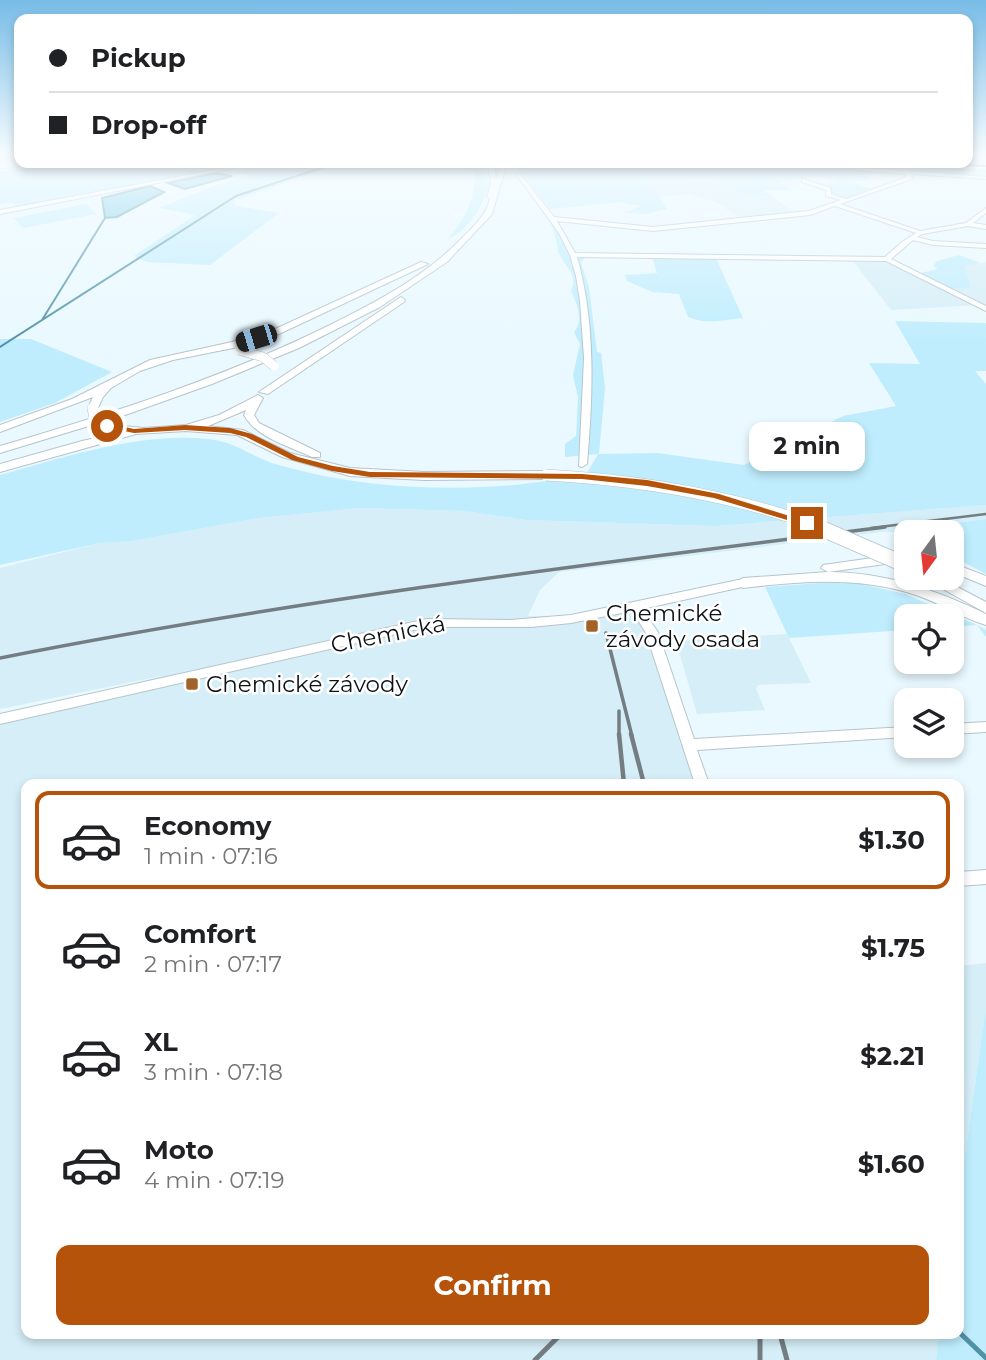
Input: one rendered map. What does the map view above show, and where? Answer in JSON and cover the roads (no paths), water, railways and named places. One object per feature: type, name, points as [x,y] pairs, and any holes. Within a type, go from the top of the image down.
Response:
[{"type":"main road","points":[[0,443],[136,402],[275,349],[345,315],[448,253],[477,217]]},
{"type":"main road","points":[[0,450],[142,406],[271,357],[355,317],[405,287],[477,231],[487,217]]},
{"type":"main road","points":[[0,429],[76,401],[143,367],[276,332],[448,253]]},
{"type":"main road","points":[[185,428],[235,412],[293,370],[377,318],[446,263],[448,253]]},
{"type":"main road","points":[[190,353],[239,351],[263,357],[274,366],[274,379],[249,415],[255,425],[300,449],[329,458],[404,467],[617,471],[720,488],[798,510],[894,549]]},
{"type":"main road","points":[[109,385],[96,398],[93,408],[95,418],[107,426],[144,431]]},
{"type":"main road","points":[[0,468],[86,443],[144,431],[185,428],[239,432],[295,459],[351,472],[401,476],[546,471],[716,496],[827,530],[894,560]]},
{"type":"main road","points":[[743,583],[880,561]]},
{"type":"main road","points":[[964,572],[986,581]]},
{"type":"main road","points":[[743,583],[808,575],[865,577],[917,589],[947,600],[986,620]]},
{"type":"main road","points":[[964,584],[986,596]]},
{"type":"main road","points":[[952,590],[986,608]]},
{"type":"street","points":[[554,219],[653,229],[766,217]]},
{"type":"street","points":[[874,217],[920,233]]},
{"type":"street","points":[[968,224],[976,217]]},
{"type":"street","points":[[554,219],[573,255],[584,295],[586,430],[582,464]]},
{"type":"street","points":[[887,259],[920,233],[968,224],[986,227]]},
{"type":"street","points":[[913,237],[933,243],[986,246]]},
{"type":"street","points":[[573,255],[887,259],[986,309]]},
{"type":"street","name":"Chemická","points":[[0,719],[427,623],[462,620],[493,624],[570,619],[636,608],[674,595],[743,583]]},
{"type":"street","points":[[636,608],[652,632],[700,779]]},
{"type":"street","points":[[964,728],[986,727]]},
{"type":"street","points":[[689,745],[894,733]]},
{"type":"street","points":[[964,879],[986,877]]},
{"type":"waterway","points":[[0,347],[202,217]]},
{"type":"waterway","points":[[42,320],[105,218]]},
{"type":"waterway","points":[[964,1337],[986,1358]]},
{"type":"railway","points":[[871,528],[986,514]]},
{"type":"railway","points":[[0,658],[331,601],[552,569],[885,527]]},
{"type":"railway","points":[[606,633],[632,736]]},
{"type":"railway","points":[[619,711],[619,734]]},
{"type":"railway","points":[[619,734],[624,779]]},
{"type":"railway","points":[[631,734],[643,779]]},
{"type":"railway","points":[[535,1360],[556,1339]]},
{"type":"railway","points":[[760,1339],[760,1360]]},
{"type":"railway","points":[[781,1339],[787,1360]]},
{"type":"place","name":"Chemické závody osada","points":[[592,626]]},
{"type":"place","name":"Chemické závody","points":[[192,684]]}]
